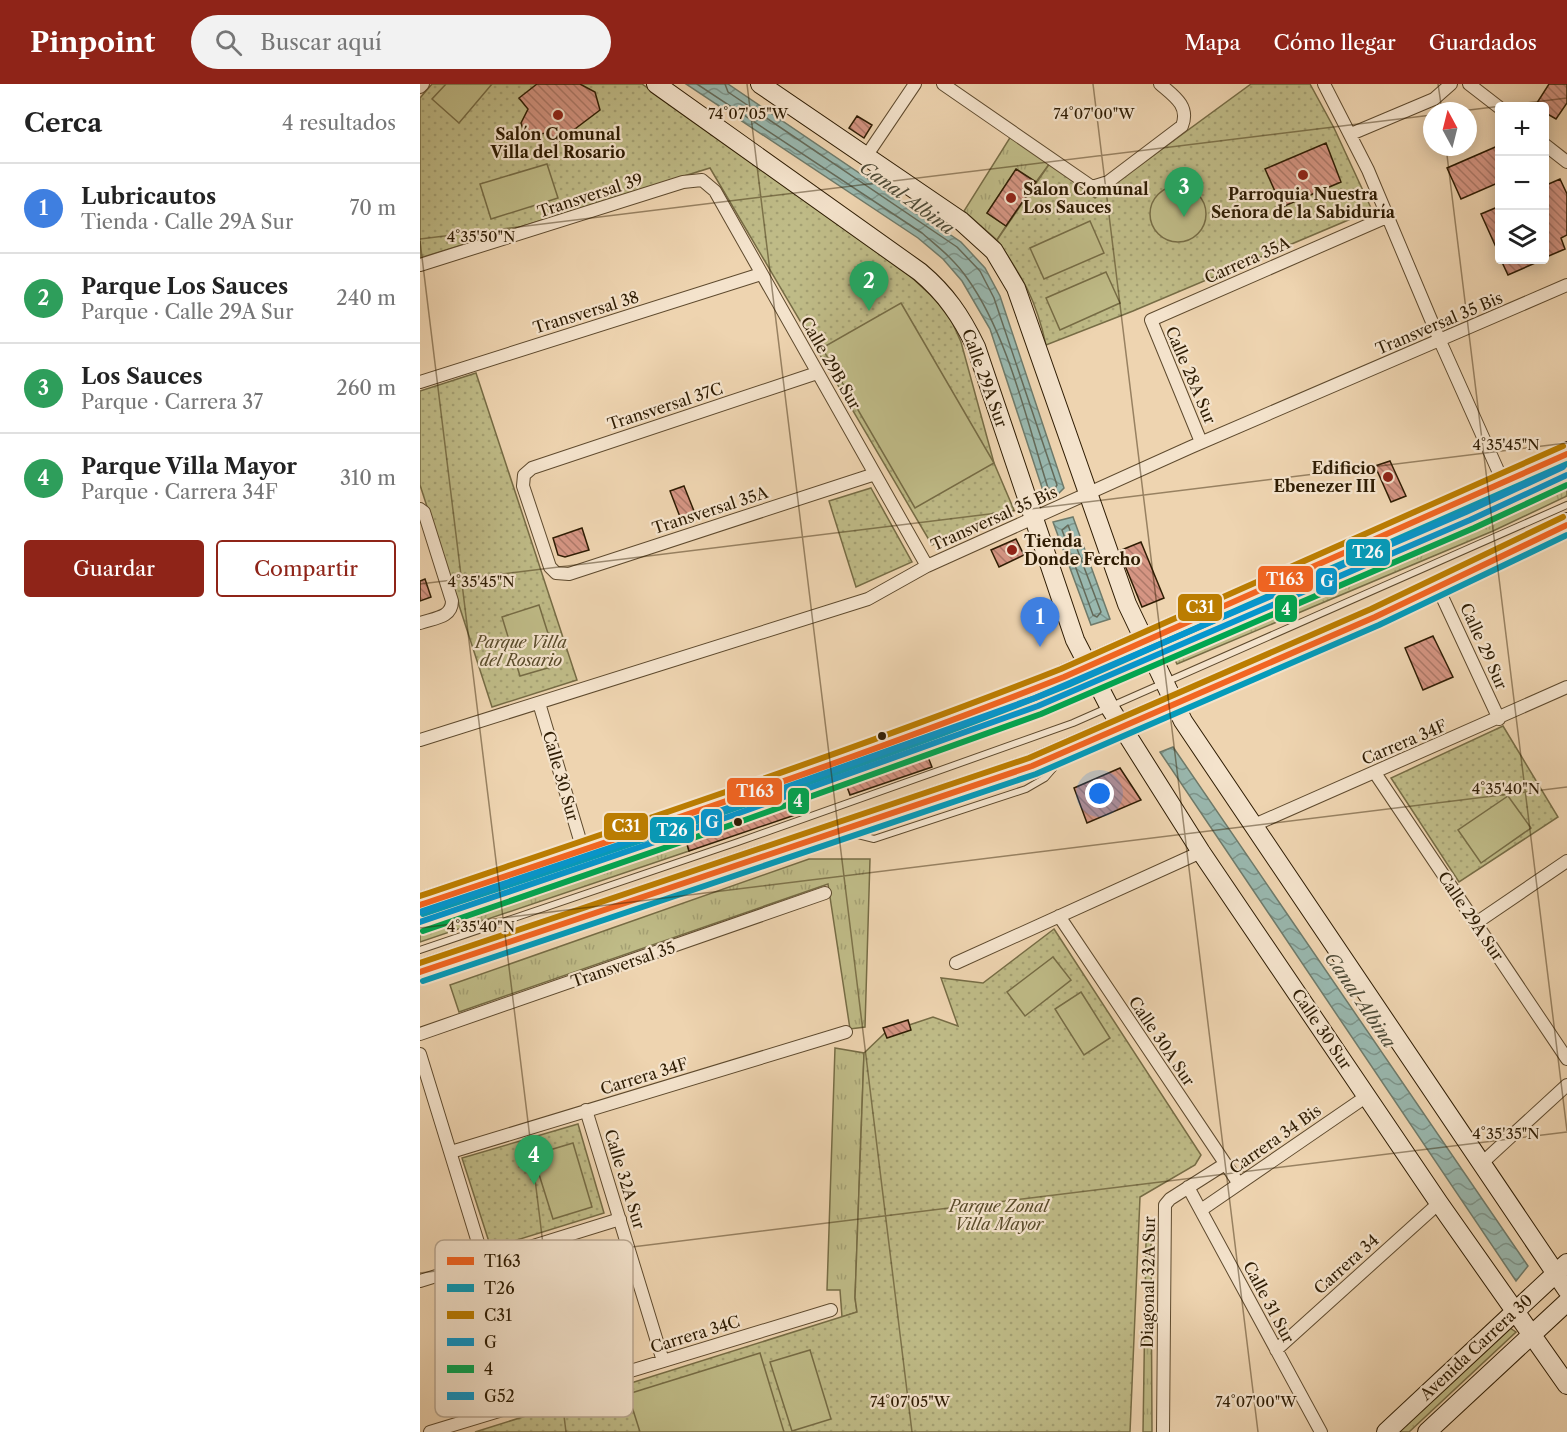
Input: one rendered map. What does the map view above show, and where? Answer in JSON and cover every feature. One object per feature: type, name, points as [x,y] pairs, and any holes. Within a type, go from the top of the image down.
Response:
[{"type":"highway","points":[[420,904],[858,758],[985,709],[1092,674],[1567,454]]},
{"type":"highway","points":[[420,972],[978,785],[1063,754],[1176,706],[1438,588],[1567,525]]},
{"type":"street","name":"Calle 29A Sur","points":[[656,84],[870,235],[942,290],[960,314],[976,346],[1041,514],[1075,640],[1092,674]]},
{"type":"street","points":[[760,84],[961,221],[994,251],[1016,288],[1081,497],[1147,650],[1176,706],[1198,745],[1252,826],[1482,1163],[1561,1268],[1567,1290]]},
{"type":"street","points":[[867,155],[915,84]]},
{"type":"street","points":[[943,84],[1092,187],[1108,182],[1182,126],[1185,112],[1178,100],[1160,84]]},
{"type":"street","points":[[1324,84],[1351,134],[1389,216],[1440,341],[1504,484]]},
{"type":"street","points":[[1351,134],[1434,99],[1451,84]]},
{"type":"street","points":[[1469,84],[1495,104]]},
{"type":"street","points":[[1549,147],[1567,162]]},
{"type":"street","name":"Transversal 39","points":[[420,266],[683,182],[702,180]]},
{"type":"street","name":"Calle 29B Sur","points":[[702,180],[715,191],[927,566]]},
{"type":"street","name":"Carrera 35A","points":[[1151,320],[1389,216]]},
{"type":"street","name":"Transversal 38","points":[[420,382],[761,274]]},
{"type":"street","name":"Transversal 35 Bis","points":[[420,740],[868,599],[927,566],[1201,442],[1567,285]]},
{"type":"street","name":"Calle 28A Sur","points":[[1151,320],[1201,442]]},
{"type":"street","name":"Transversal 37C","points":[[556,573],[545,557],[524,486],[524,475],[532,468],[817,373]]},
{"type":"street","name":"Transversal 35A","points":[[556,573],[569,574],[874,474]]},
{"type":"street","points":[[420,509],[424,512],[452,600],[452,608],[448,614],[420,622]]},
{"type":"street","name":"Calle 29 Sur","points":[[1438,588],[1499,719]]},
{"type":"street","name":"Calle 30 Sur","points":[[1092,674],[1110,708],[1201,852],[1439,1203],[1567,1385]]},
{"type":"street","name":"Carrera 34F","points":[[1252,826],[1499,719],[1567,687]]},
{"type":"street","name":"Calle 30 Sur","points":[[539,703],[583,850]]},
{"type":"street","name":"Calle 29A Sur","points":[[1375,773],[1567,1059]]},
{"type":"street","points":[[956,963],[1201,852]]},
{"type":"street","points":[[1476,922],[1567,861]]},
{"type":"street","name":"Transversal 35","points":[[420,1034],[825,892]]},
{"type":"street","name":"Calle 30A Sur","points":[[1059,916],[1239,1184]]},
{"type":"street","name":"Carrera 34F","points":[[451,1152],[846,1032]]},
{"type":"street","points":[[420,1054],[477,1240]]},
{"type":"street","points":[[1482,1163],[1567,1085]]},
{"type":"street","name":"Carrera 34 Bis","points":[[1201,1210],[1366,1096]]},
{"type":"street","name":"Calle 32A Sur","points":[[586,1110],[626,1240]]},
{"type":"street","name":"Diagonal 32A Sur","points":[[1163,1432],[1165,1205],[1170,1199],[1225,1164]]},
{"type":"street","name":"Calle 31 Sur","points":[[1188,1187],[1321,1432]]},
{"type":"street","name":"Carrera 34","points":[[1276,1350],[1439,1203]]},
{"type":"street","points":[[554,1240],[620,1219]]},
{"type":"street","name":"Calle 32A Sur","points":[[633,1262],[663,1361]]},
{"type":"street","name":"Avenida Carrera 30","points":[[1386,1432],[1561,1268]]},
{"type":"street","points":[[420,1281],[435,1277]]},
{"type":"street","name":"Avenida Carrera 30","points":[[1427,1432],[1567,1302]]},
{"type":"street","name":"Carrera 34C","points":[[633,1370],[831,1310]]},
{"type":"street","name":"Carrera 34C","points":[[430,1432],[479,1417]]},
{"type":"lane","points":[[1147,650],[1470,520],[1567,475]]},
{"type":"lane","points":[[420,950],[934,774],[1110,708],[1567,504]]},
{"type":"lane","points":[[420,922],[928,747],[1038,706],[1092,674]]},
{"type":"green space","points":[[432,84],[642,84],[909,275],[936,300],[952,322],[961,342],[994,463],[1014,510],[932,545],[710,168],[420,258],[420,98]]},
{"type":"green space","points":[[446,84],[492,84],[459,123],[432,99]]},
{"type":"green space","points":[[1251,84],[1310,84],[1334,128],[1372,210],[1133,311],[1046,345],[1033,302],[997,240],[1050,163],[1095,198]]},
{"type":"green space","points":[[1011,136],[1050,163],[1036,182],[1016,170],[987,213],[1006,226],[997,240],[964,211]]},
{"type":"green space","points":[[547,164],[558,198],[491,219],[480,184]]},
{"type":"green space","points":[[1178,186],[1189,188],[1198,194],[1204,203],[1206,214],[1204,225],[1198,234],[1189,240],[1178,242],[1167,240],[1158,234],[1152,225],[1150,214],[1152,203],[1158,194],[1167,188]]},
{"type":"green space","points":[[1090,221],[1104,253],[1044,279],[1030,248]]},
{"type":"green space","points":[[1106,272],[1120,303],[1060,330],[1046,298]]},
{"type":"green space","points":[[901,303],[994,463],[915,508],[822,348]]},
{"type":"green space","name":"Parque Villa del Rosario","points":[[476,373],[577,680],[492,707],[420,485],[420,391]]},
{"type":"green space","points":[[1567,484],[1567,496],[1493,531],[1177,664],[1172,654],[1458,533]]},
{"type":"green space","points":[[871,488],[912,562],[856,587],[829,501]]},
{"type":"green space","points":[[539,605],[558,665],[520,676],[502,617]]},
{"type":"green space","points":[[1503,726],[1558,817],[1459,882],[1391,778]]},
{"type":"green space","points":[[1508,796],[1531,828],[1481,863],[1458,830]]},
{"type":"green space","points":[[686,841],[689,851],[420,942],[420,932]]},
{"type":"green space","points":[[809,859],[870,859],[865,1027],[850,1029],[828,884],[459,1012],[450,985]]},
{"type":"green space","name":"Parque Zonal Villa Mayor","points":[[1054,929],[1201,1155],[1195,1165],[1140,1197],[1130,1432],[475,1432],[523,1417],[633,1417],[633,1382],[857,1312],[855,1298],[864,1053],[885,1033],[933,1017],[958,1026],[941,978],[983,983]]},
{"type":"green space","points":[[1053,957],[1071,980],[1025,1016],[1007,992]]},
{"type":"green space","points":[[1081,992],[1110,1038],[1084,1055],[1055,1009]]},
{"type":"green space","points":[[835,1048],[864,1053],[855,1298],[857,1312],[842,1317],[840,1290],[827,1290]]},
{"type":"green space","points":[[578,1124],[604,1213],[517,1240],[488,1240],[462,1158]]},
{"type":"green space","points":[[573,1143],[592,1207],[553,1219],[533,1155]]},
{"type":"green space","points":[[1151,1240],[1152,1432],[1143,1432],[1146,1241]]},
{"type":"green space","points":[[1510,1328],[1516,1332],[1409,1432],[1396,1432]]},
{"type":"green space","points":[[810,1350],[831,1419],[792,1431],[770,1362]]},
{"type":"green space","points":[[760,1353],[784,1432],[640,1432],[633,1410],[633,1392]]},
{"type":"water","points":[[686,84],[728,84],[961,242],[985,268],[1000,296],[1064,488],[1056,496],[1045,497],[990,329],[962,281],[943,259],[918,238]]},
{"type":"water","points":[[1073,517],[1110,619],[1091,625],[1053,522]]},
{"type":"water","points":[[1173,747],[1528,1266],[1516,1281],[1160,752]]},
{"type":"building","name":"Salón Comunal Villa del Rosario","points":[[537,84],[580,84],[595,92],[600,110],[555,144],[546,133],[528,136],[521,123],[528,109],[519,98]]},
{"type":"building","points":[[1549,84],[1567,84],[1567,103],[1556,119],[1549,115],[1549,102],[1538,102]]},
{"type":"building","points":[[857,116],[872,125],[864,138],[849,128]]},
{"type":"building","name":"Parroquia Nuestra Señora de la Sabiduría","points":[[1326,143],[1341,182],[1282,207],[1265,169]]},
{"type":"building","points":[[1495,147],[1495,184],[1461,199],[1447,168]]},
{"type":"building","name":"Salon Comunal Los Sauces","points":[[1016,169],[1036,182],[1006,226],[987,213]]},
{"type":"building","points":[[1560,179],[1567,194],[1567,235],[1561,238],[1565,249],[1549,256],[1549,210],[1549,184]]},
{"type":"building","points":[[1495,208],[1495,245],[1481,214]]},
{"type":"building","points":[[1503,264],[1533,264],[1508,275]]},
{"type":"building","name":"Edificio Ebenezer III","points":[[1390,461],[1406,496],[1391,502],[1375,466]]},
{"type":"building","points":[[684,486],[696,516],[682,522],[670,491]]},
{"type":"building","points":[[582,528],[589,550],[565,557],[558,555],[553,538]]},
{"type":"building","points":[[1016,539],[1024,555],[999,567],[991,550]]},
{"type":"building","points":[[1141,542],[1164,598],[1142,607],[1119,551]]},
{"type":"building","points":[[425,579],[431,597],[420,601],[420,581]]},
{"type":"building","points":[[1433,636],[1453,677],[1423,690],[1405,648]]},
{"type":"building","points":[[928,757],[932,767],[850,795],[846,784]]},
{"type":"building","points":[[1120,768],[1141,800],[1087,823],[1074,788]]},
{"type":"building","points":[[791,805],[795,815],[689,851],[686,841]]},
{"type":"building","points":[[908,1020],[911,1030],[887,1038],[883,1028]]},
{"type":"transit line","name":"C31","points":[[420,896],[822,758],[1061,669],[1563,446]]},
{"type":"transit line","name":"T163","points":[[420,905],[824,767],[1064,677],[1567,454]]},
{"type":"transit line","name":"T26","points":[[423,914],[828,776],[1068,685],[1567,464]]},
{"type":"transit line","name":"G52","points":[[420,912],[725,809],[1035,698],[1466,512],[1563,467]]},
{"type":"transit line","name":"G","points":[[420,922],[728,817],[1038,706],[1470,520],[1567,475]]},
{"type":"transit line","name":"4","points":[[423,931],[731,825],[1041,714],[1474,528],[1567,485]]},
{"type":"transit line","name":"C31","points":[[420,963],[1029,758],[1371,609],[1563,517]]},
{"type":"transit line","name":"T163","points":[[420,972],[1032,766],[1375,617],[1567,525]]},
{"type":"transit line","name":"T26","points":[[423,981],[1036,774],[1379,625],[1567,535]]},
{"type":"place","name":"Salón Comunal Villa del Rosario","points":[[558,115]]},
{"type":"place","name":"Parroquia Nuestra Señora de la Sabiduría","points":[[1303,175]]},
{"type":"place","name":"Salon Comunal Los Sauces","points":[[1011,198]]},
{"type":"place","name":"Los Sauces","points":[[1184,217]]},
{"type":"place","name":"Parque Los Sauces","points":[[869,311]]},
{"type":"place","name":"Edificio Ebenezer III","points":[[1388,477]]},
{"type":"place","name":"Tienda Donde Fercho","points":[[1012,550]]},
{"type":"place","name":"Lubricautos","points":[[1040,647]]},
{"type":"place","name":"Parque Villa Mayor","points":[[534,1185]]},
{"type":"water label","name":"Canal Albina","points":[[907,198]]},
{"type":"water label","name":"Canal Albina","points":[[1360,1000]]}]
